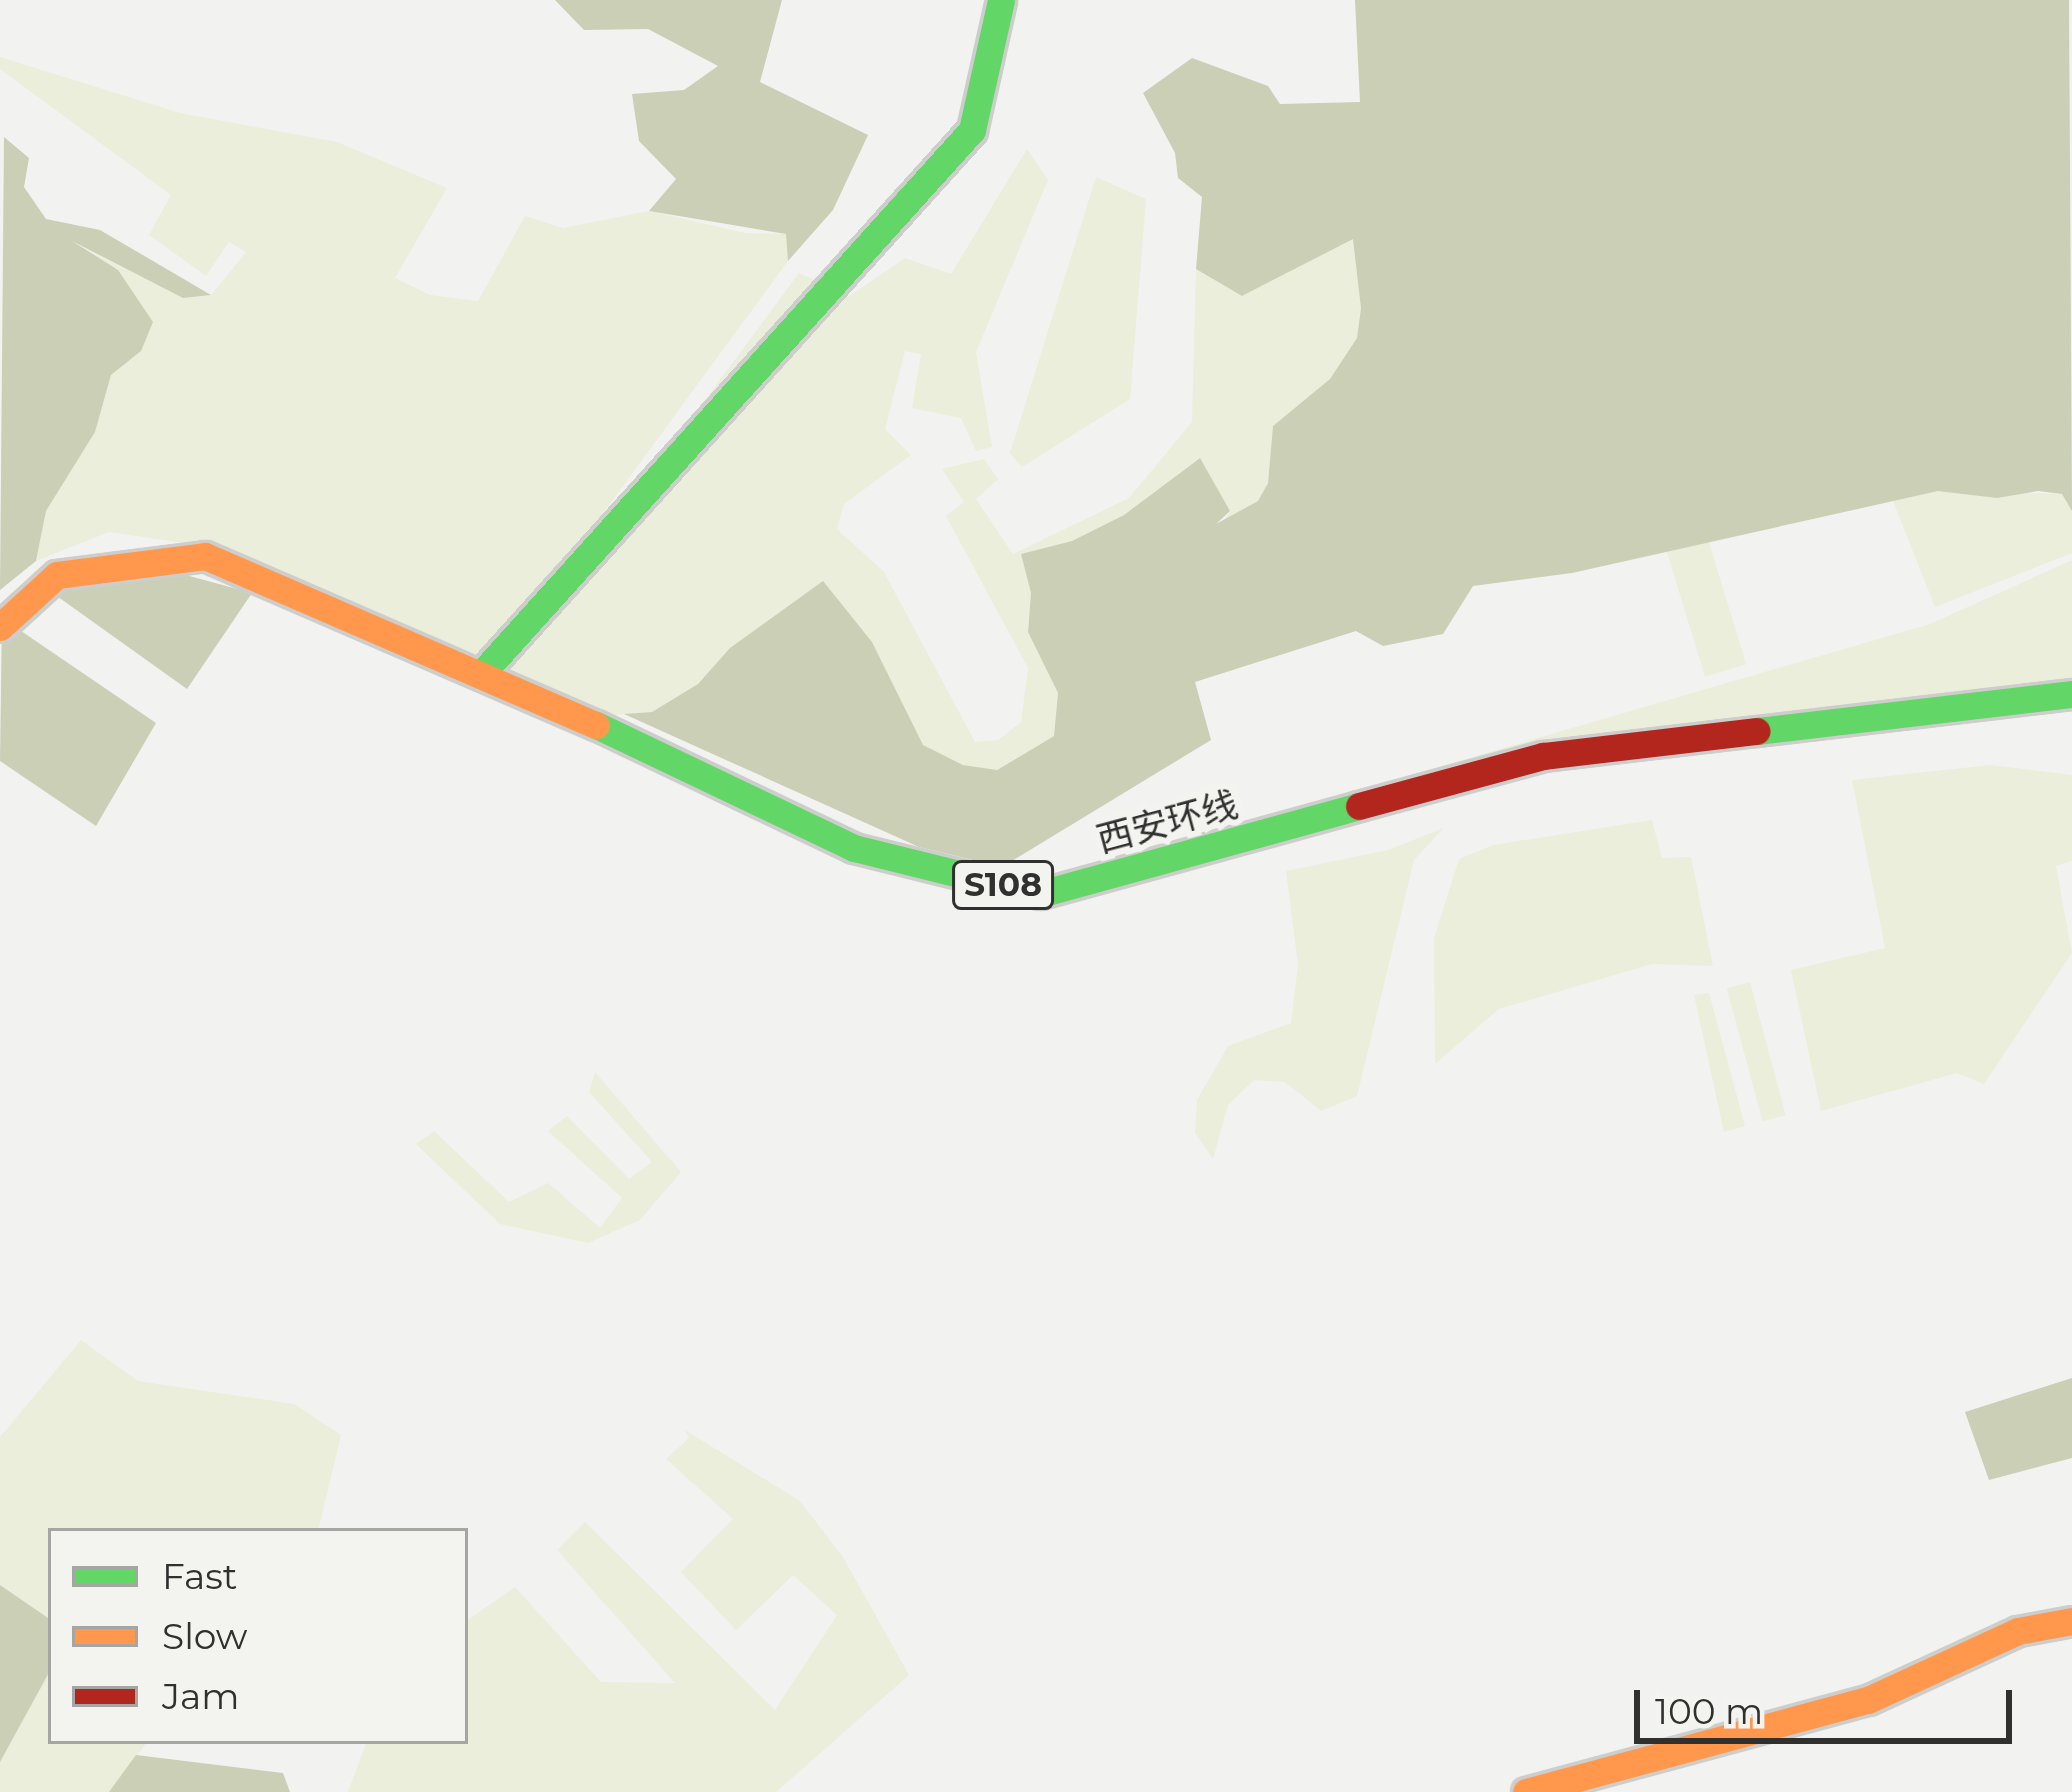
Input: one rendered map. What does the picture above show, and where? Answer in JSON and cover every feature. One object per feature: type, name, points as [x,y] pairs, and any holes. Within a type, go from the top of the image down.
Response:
[{"type":"main road","points":[[483,672],[972,130],[1001,0]]},
{"type":"main road","name":"西安环线","points":[[0,627],[57,575],[205,556],[483,672],[854,848],[1040,894],[1543,756],[2072,694]]},
{"type":"main road","points":[[1526,1792],[1868,1700],[2018,1631],[2072,1621]]},
{"type":"green space","points":[[555,0],[782,0],[760,82],[868,135],[833,210],[788,261],[786,234],[649,211],[676,179],[639,141],[632,94],[684,90],[718,66],[648,29],[584,30]]},
{"type":"green space","points":[[1355,0],[2069,0],[2072,511],[2062,494],[2038,491],[1997,498],[1938,491],[1572,573],[1473,586],[1443,634],[1383,646],[1356,631],[1195,682],[1211,740],[1002,867],[919,847],[624,714],[652,712],[698,684],[730,648],[823,581],[872,642],[923,745],[963,765],[997,770],[1054,736],[1058,693],[1028,632],[1031,593],[1021,554],[1072,541],[1124,515],[1200,458],[1230,511],[1216,524],[1258,501],[1268,483],[1273,426],[1330,379],[1357,338],[1361,308],[1353,239],[1242,296],[1196,269],[1202,197],[1178,178],[1175,153],[1143,93],[1192,58],[1268,86],[1280,104],[1360,102]]},
{"type":"green space","points":[[0,57],[180,113],[337,142],[447,188],[395,278],[430,295],[478,301],[525,216],[563,228],[649,211],[745,233],[787,234],[788,261],[494,662],[232,550],[109,532],[36,561],[46,511],[95,432],[111,375],[141,351],[68,240],[183,298],[211,295],[246,252],[229,242],[206,276],[149,235],[171,195],[0,69]]},
{"type":"green space","points":[[4,137],[29,158],[24,187],[46,219],[100,230],[211,295],[183,298],[72,241],[118,270],[153,322],[141,351],[111,375],[95,432],[46,511],[36,561],[0,590]]},
{"type":"green space","points":[[1027,149],[1048,180],[976,352],[992,447],[976,451],[961,418],[912,408],[921,354],[905,351],[885,429],[911,455],[844,504],[837,529],[884,572],[975,742],[998,740],[1021,722],[1028,668],[946,516],[964,502],[942,469],[984,459],[998,479],[976,499],[1013,554],[1129,498],[1192,422],[1196,269],[1242,296],[1354,238],[1361,308],[1357,338],[1330,379],[1273,426],[1268,483],[1258,501],[1225,519],[1230,511],[1199,458],[1124,515],[1072,541],[1021,554],[1031,593],[1028,632],[1058,693],[1054,736],[996,770],[964,765],[923,746],[872,642],[730,648],[698,684],[652,712],[616,715],[506,669],[799,273],[848,297],[905,258],[951,274]]},
{"type":"green space","points":[[1096,177],[1146,199],[1130,399],[1022,467],[1010,453]]},
{"type":"green space","points":[[1938,491],[2062,494],[2072,511],[2072,553],[1935,607],[1893,501]]},
{"type":"green space","points":[[1707,536],[1746,664],[1705,677],[1666,549]]},
{"type":"green space","points":[[2072,560],[2072,691],[1397,779],[1930,624]]},
{"type":"green space","points":[[160,568],[252,593],[187,689],[47,589]]},
{"type":"green space","points":[[2,618],[156,723],[96,826],[0,761]]},
{"type":"green space","points":[[1990,765],[2072,775],[2072,861],[2056,866],[2072,953],[1984,1084],[1957,1073],[1821,1111],[1791,970],[1885,948],[1852,780]]},
{"type":"green space","points":[[1652,820],[1662,858],[1691,857],[1713,966],[1652,964],[1499,1009],[1435,1064],[1434,938],[1459,859],[1493,845]]},
{"type":"green space","points":[[1444,828],[1414,860],[1357,1096],[1321,1111],[1285,1082],[1254,1080],[1228,1105],[1213,1159],[1195,1133],[1197,1100],[1228,1046],[1291,1023],[1298,965],[1286,871],[1388,850]]},
{"type":"green space","points":[[1750,982],[1786,1115],[1763,1122],[1727,988]]},
{"type":"green space","points":[[1709,993],[1745,1126],[1724,1132],[1694,995]]},
{"type":"green space","points":[[595,1072],[681,1172],[640,1220],[588,1243],[500,1224],[416,1144],[434,1131],[509,1202],[548,1183],[600,1228],[622,1198],[548,1131],[567,1116],[629,1179],[652,1162],[589,1092]]},
{"type":"green space","points":[[81,1340],[138,1381],[294,1404],[341,1435],[319,1528],[48,1528],[48,1618],[0,1585],[0,1437]]},
{"type":"green space","points":[[2072,1378],[2072,1458],[1989,1480],[1965,1412]]},
{"type":"green space","points":[[685,1430],[800,1501],[843,1557],[909,1675],[776,1792],[348,1792],[366,1744],[468,1744],[468,1620],[515,1587],[601,1682],[675,1683],[557,1550],[585,1522],[775,1710],[837,1615],[793,1575],[736,1630],[681,1572],[733,1519],[666,1459],[689,1438]]},
{"type":"green space","points":[[0,1585],[48,1618],[48,1674],[0,1762]]},
{"type":"green space","points":[[48,1674],[48,1744],[146,1744],[109,1792],[0,1792],[0,1762]]},
{"type":"green space","points":[[136,1755],[283,1773],[290,1792],[109,1792]]},
{"type":"traffic: fast","points":[[483,672],[972,130],[1001,0]]},
{"type":"traffic: fast","points":[[1757,731],[2072,694]]},
{"type":"traffic: fast","points":[[596,725],[854,848],[1040,894],[1359,806]]},
{"type":"traffic: slow","points":[[0,627],[57,575],[205,556],[596,725]]},
{"type":"traffic: slow","points":[[1526,1792],[1868,1700],[2018,1631],[2072,1621]]},
{"type":"traffic: jam","points":[[1359,806],[1543,756],[1757,731]]}]
